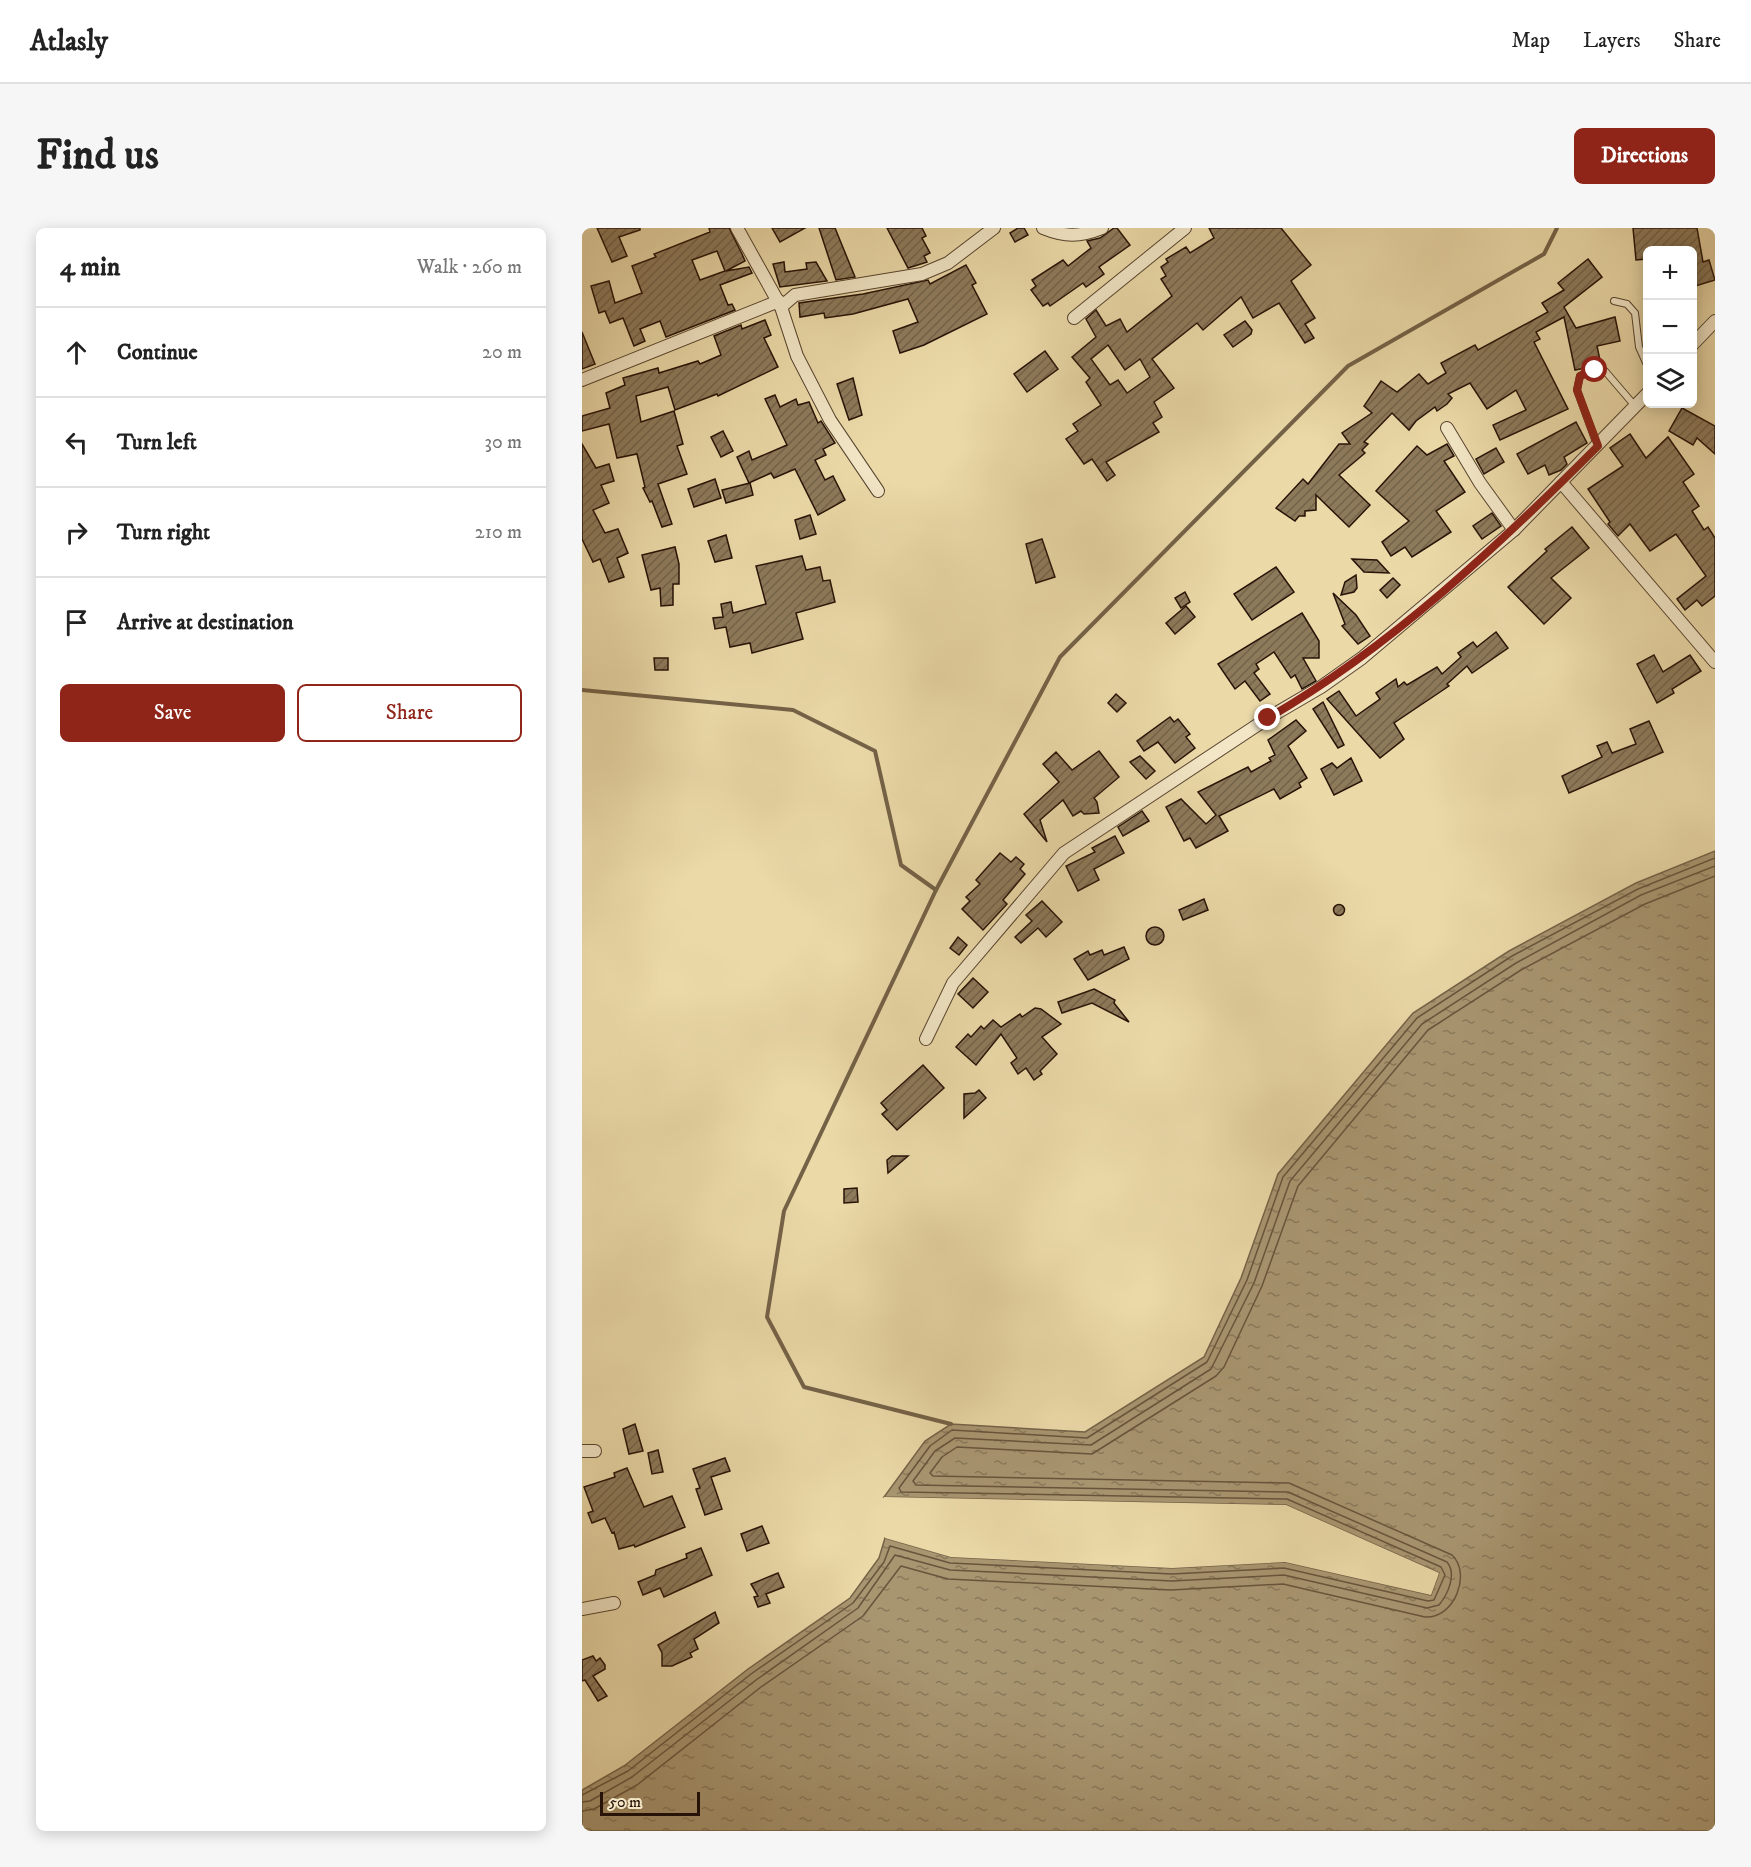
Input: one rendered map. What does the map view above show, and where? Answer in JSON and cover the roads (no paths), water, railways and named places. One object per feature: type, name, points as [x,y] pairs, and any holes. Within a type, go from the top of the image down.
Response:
[{"type":"street","points":[[737,228],[780,304],[797,356],[830,420],[878,490]]},
{"type":"street","points":[[582,380],[780,304],[795,295],[922,274],[948,263],[994,228]]},
{"type":"street","points":[[1043,228],[1069,236],[1081,236],[1102,228]]},
{"type":"street","points":[[1074,318],[1185,228]]},
{"type":"street","points":[[1697,340],[1715,321]]},
{"type":"street","points":[[926,1039],[953,982],[1064,853],[1362,658],[1514,530],[1643,398]]},
{"type":"street","points":[[1448,428],[1480,483],[1514,530]]},
{"type":"street","points":[[1561,482],[1715,662]]},
{"type":"street","points":[[582,1609],[614,1603]]},
{"type":"lane","points":[[1614,300],[1627,304],[1635,313],[1639,347],[1643,357]]},
{"type":"lane","points":[[1598,446],[1577,390],[1580,376],[1589,371],[1605,371],[1636,407]]},
{"type":"water","points":[[1715,851],[1715,1831],[582,1831],[582,1790],[624,1766],[748,1669],[850,1598],[879,1558],[885,1538],[951,1557],[1172,1568],[1285,1562],[1431,1595],[1439,1573],[1286,1505],[884,1497],[925,1441],[951,1424],[1085,1432],[1204,1357],[1241,1278],[1278,1174],[1413,1013],[1509,951],[1636,883]]},
{"type":"waterway","points":[[951,1424],[804,1387],[767,1317],[784,1211],[936,890],[1060,657],[1348,366],[1544,254],[1557,228]]},
{"type":"waterway","points":[[582,690],[793,710],[875,751],[901,865],[936,890]]}]
